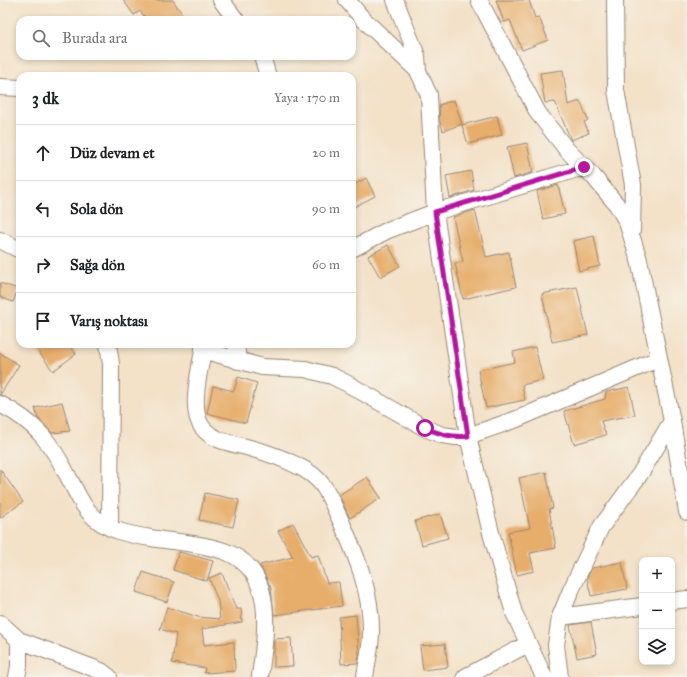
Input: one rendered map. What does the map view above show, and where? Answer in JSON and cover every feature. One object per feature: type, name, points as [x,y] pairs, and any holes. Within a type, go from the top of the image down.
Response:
[{"type":"street","points":[[221,0],[233,16]]},
{"type":"street","points":[[347,0],[362,18],[418,71],[429,94],[435,212],[468,436],[491,533],[514,613],[544,677]]},
{"type":"street","points":[[395,0],[417,56],[418,71]]},
{"type":"street","points":[[479,0],[538,113],[567,150],[617,205],[627,222],[640,260],[658,359],[672,421],[687,512]]},
{"type":"street","points":[[615,0],[616,90],[633,185],[632,238]]},
{"type":"street","points":[[263,60],[267,72]]},
{"type":"street","points":[[0,88],[16,88]]},
{"type":"street","points":[[356,247],[388,230],[435,212],[584,167]]},
{"type":"street","points":[[0,240],[16,248]]},
{"type":"street","points":[[109,348],[111,364],[110,528]]},
{"type":"street","points":[[203,348],[196,402],[196,414],[201,426],[209,435],[221,440],[253,449],[297,465],[313,475],[324,487],[333,504],[355,551],[367,599],[371,632],[365,677]]},
{"type":"street","points":[[206,348],[238,361],[262,367],[305,370],[332,376],[425,428],[442,435],[456,438],[468,436],[516,419],[658,359]]},
{"type":"street","points":[[236,348],[238,361]]},
{"type":"street","points":[[0,404],[20,415],[37,429],[57,453],[86,510],[110,528],[132,535],[211,548],[231,554],[246,564],[256,576],[263,594],[265,614],[260,677]]},
{"type":"street","points":[[560,677],[556,645],[560,617],[571,590],[601,527],[640,474],[672,421]]},
{"type":"street","points":[[675,601],[687,599]]},
{"type":"street","points":[[560,617],[639,606]]},
{"type":"street","points":[[0,623],[19,640],[101,671],[109,677]]},
{"type":"street","points":[[17,677],[19,666],[19,640]]},
{"type":"street","points":[[465,677],[528,644]]},
{"type":"building","points":[[123,0],[173,0],[183,16],[144,16],[140,11],[134,15]]},
{"type":"building","points":[[496,0],[529,0],[535,18],[539,17],[548,40],[522,50],[510,20],[504,22]]},
{"type":"building","points":[[563,70],[568,105],[580,101],[588,120],[584,122],[589,133],[571,140],[555,102],[545,103],[540,73]]},
{"type":"building","points":[[454,100],[462,124],[443,131],[440,122],[439,105]]},
{"type":"building","points":[[497,116],[502,135],[468,144],[462,125]]},
{"type":"building","points":[[527,143],[533,172],[514,178],[507,147]]},
{"type":"building","points":[[471,171],[474,190],[450,198],[446,176]]},
{"type":"building","points":[[366,178],[375,196],[356,206],[356,184]]},
{"type":"building","points":[[558,185],[565,214],[543,219],[537,191]]},
{"type":"building","points":[[475,210],[486,257],[509,252],[516,287],[463,299],[455,263],[463,262],[453,217]]},
{"type":"building","points":[[594,236],[600,266],[579,271],[573,241]]},
{"type":"building","points":[[388,245],[400,266],[380,277],[368,256]]},
{"type":"building","points":[[0,283],[16,288],[16,294],[13,302],[0,297]]},
{"type":"building","points":[[577,287],[588,335],[552,342],[542,294]]},
{"type":"building","points":[[535,347],[543,380],[522,385],[525,400],[486,408],[478,370],[515,362],[513,352]]},
{"type":"building","points":[[36,348],[71,348],[76,354],[53,371]]},
{"type":"building","points":[[0,353],[19,365],[0,395]]},
{"type":"building","points":[[238,377],[257,383],[246,423],[207,413],[213,386],[234,391]]},
{"type":"building","points":[[629,387],[635,415],[601,421],[606,435],[574,444],[564,411],[605,399],[606,392]]},
{"type":"building","points":[[62,402],[70,431],[52,433],[38,418],[35,408]]},
{"type":"building","points":[[0,469],[23,502],[0,518]]},
{"type":"building","points":[[546,472],[553,508],[549,509],[556,548],[530,553],[534,571],[517,575],[508,532],[530,528],[519,478]]},
{"type":"building","points":[[367,477],[381,498],[350,518],[339,495]]},
{"type":"building","points":[[205,493],[239,500],[233,527],[199,520]]},
{"type":"building","points":[[440,514],[448,538],[422,545],[415,521]]},
{"type":"building","points":[[293,523],[311,557],[318,555],[327,583],[339,582],[342,606],[274,615],[271,588],[260,565],[293,557],[278,531]]},
{"type":"building","points":[[179,552],[213,561],[207,581],[173,570]]},
{"type":"building","points":[[622,562],[627,589],[591,596],[587,578],[592,568]]},
{"type":"building","points":[[143,572],[174,582],[167,602],[136,592]]},
{"type":"building","points":[[222,573],[236,609],[241,609],[242,622],[202,629],[204,645],[234,642],[235,671],[204,673],[205,668],[172,663],[176,634],[160,629],[167,607],[198,617],[220,619],[218,601],[209,578]]},
{"type":"building","points":[[356,615],[359,655],[358,663],[341,664],[339,617]]},
{"type":"building","points":[[591,622],[597,654],[577,658],[570,625]]},
{"type":"building","points":[[291,638],[293,666],[274,667],[274,639]]},
{"type":"building","points":[[445,644],[448,667],[423,670],[420,646]]},
{"type":"route","points":[[425,428],[442,435],[456,438],[468,436],[443,275],[435,212],[584,167]]}]
